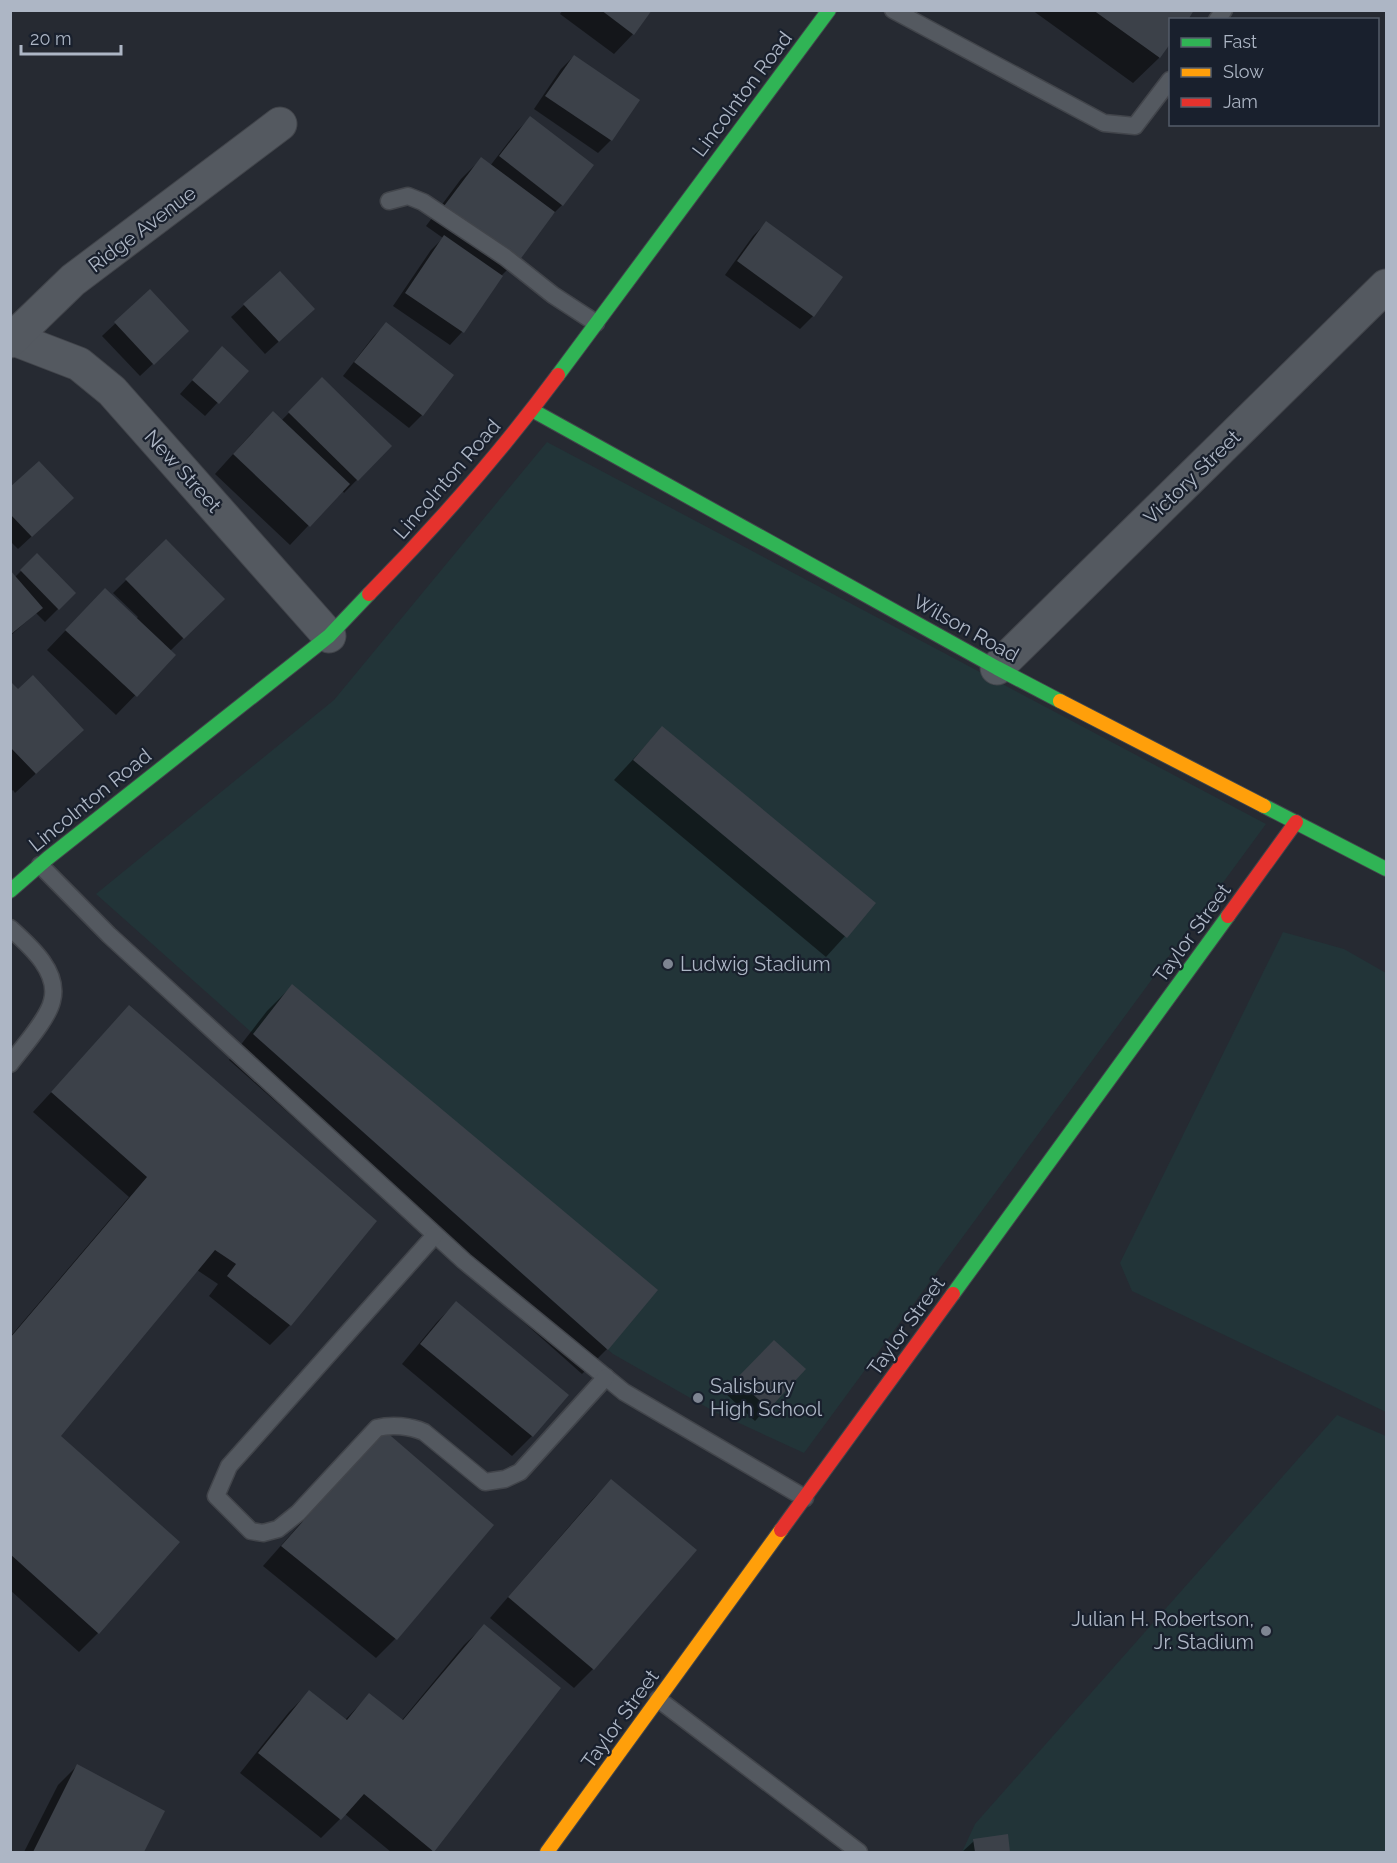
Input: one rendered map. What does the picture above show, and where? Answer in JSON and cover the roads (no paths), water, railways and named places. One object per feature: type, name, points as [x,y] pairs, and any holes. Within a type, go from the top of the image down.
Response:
[{"type":"street","name":"Lincolnton Road","points":[[10,891],[329,636],[432,530],[532,410],[829,10]]},
{"type":"street","name":"Ridge Avenue","points":[[12,340],[73,280],[280,124]]},
{"type":"street","name":"Victory Street","points":[[997,668],[1386,286]]},
{"type":"street","name":"New Street","points":[[12,340],[79,364],[112,391],[329,636]]},
{"type":"street","name":"Wilson Road","points":[[532,410],[997,668],[1386,869]]},
{"type":"street","name":"Taylor Street","points":[[547,1852],[1296,822]]},
{"type":"lane","points":[[894,10],[1104,123],[1135,126],[1169,81]]},
{"type":"lane","points":[[389,201],[408,196],[423,202],[505,257],[553,295],[596,323]]},
{"type":"lane","points":[[40,865],[109,935],[435,1235],[624,1392],[804,1498]]},
{"type":"lane","points":[[10,928],[47,967],[52,983],[52,1000],[47,1013],[10,1064]]},
{"type":"lane","points":[[435,1235],[229,1466],[216,1496],[251,1531],[263,1533],[278,1528],[298,1513],[377,1428],[385,1426],[415,1428],[424,1432],[485,1482],[505,1479],[520,1472],[606,1377]]},
{"type":"lane","points":[[658,1699],[859,1852]]},
{"type":"place","name":"Ludwig Stadium","points":[[668,964]]},
{"type":"place","name":"Salisbury High School","points":[[698,1398]]},
{"type":"place","name":"Julian H. Robertson, Jr. Stadium","points":[[1266,1631]]}]
